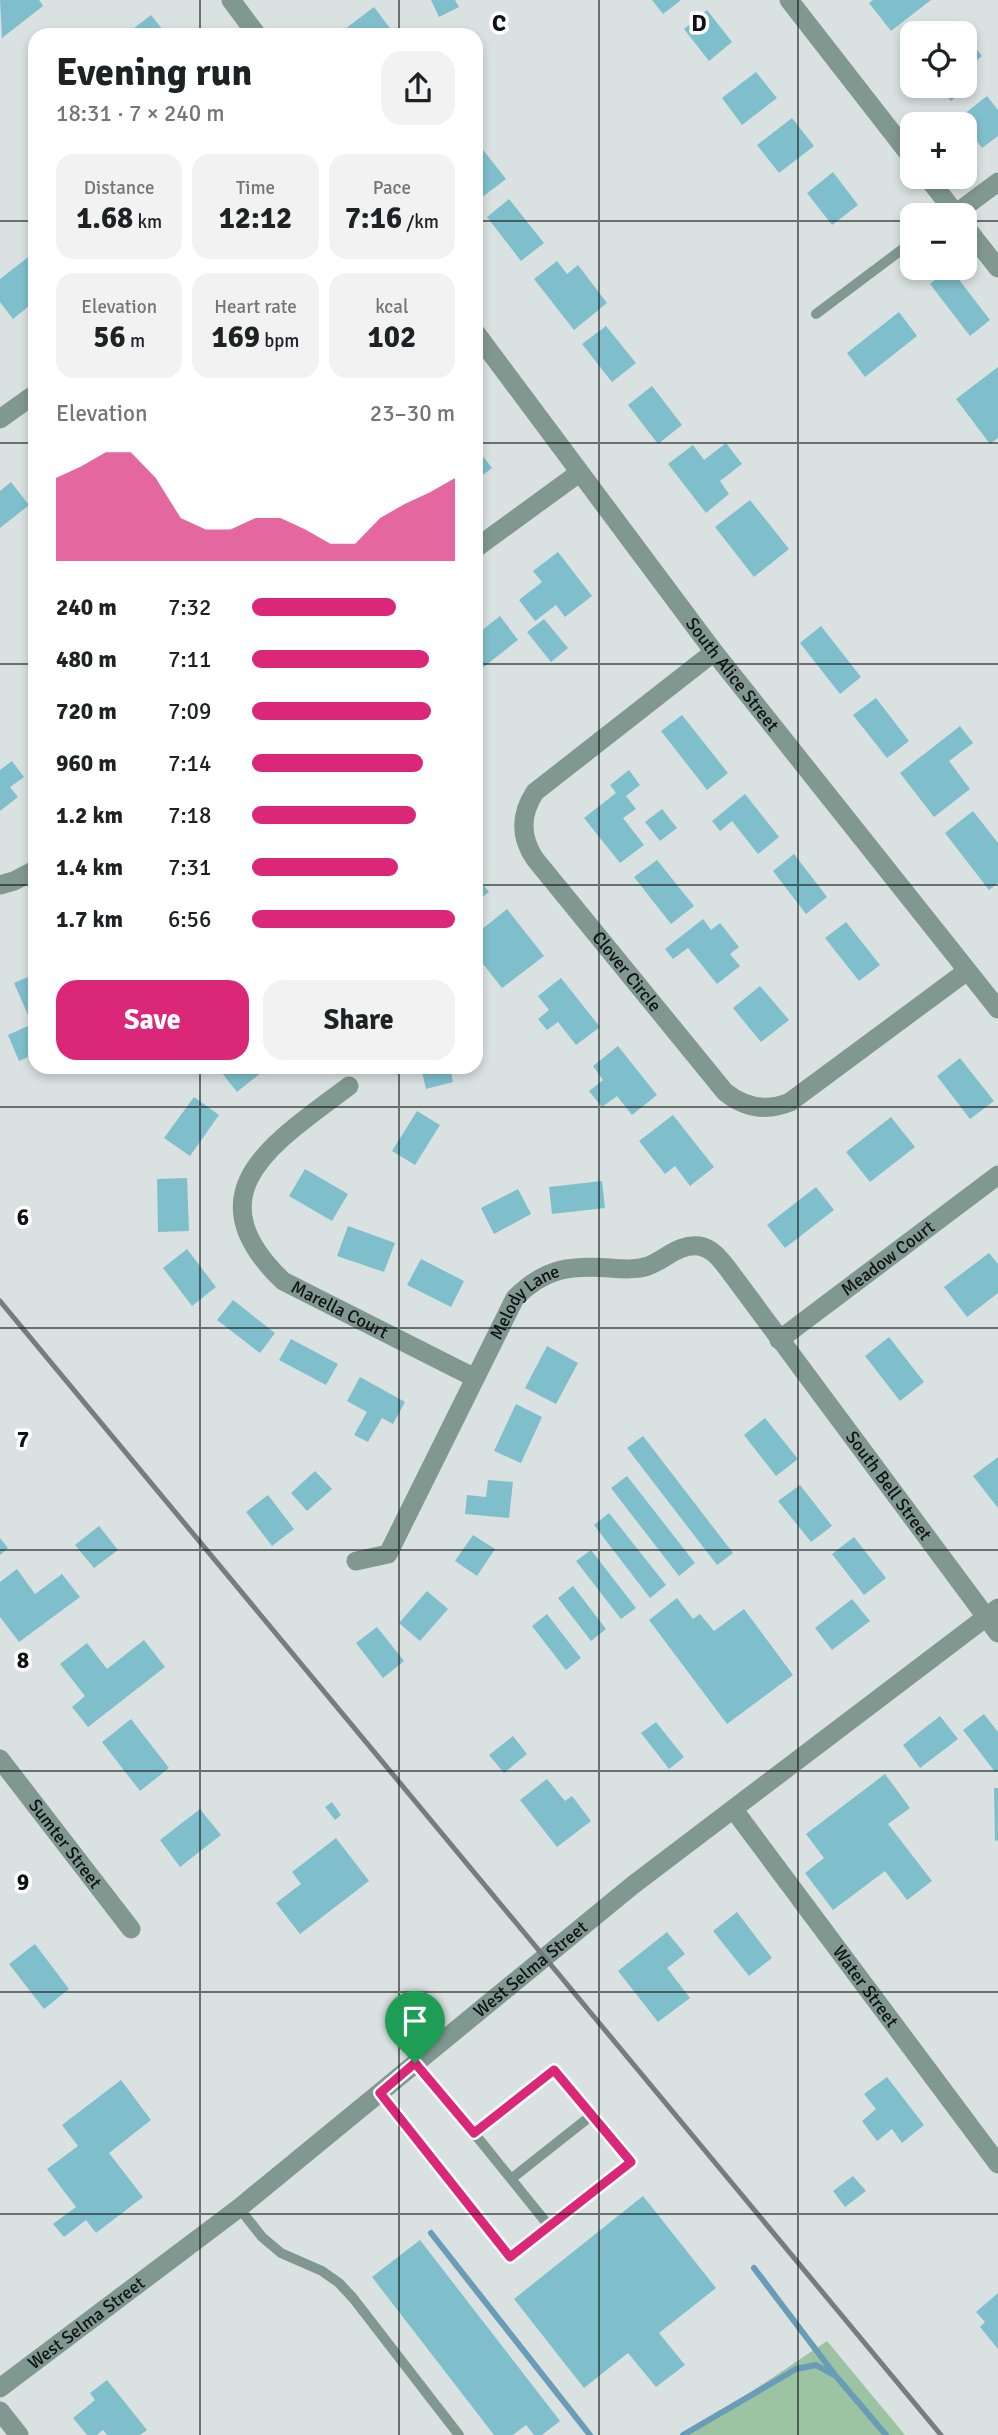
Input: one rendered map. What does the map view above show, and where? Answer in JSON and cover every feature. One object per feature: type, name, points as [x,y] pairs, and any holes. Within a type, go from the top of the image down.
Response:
[{"type":"street","points":[[231,0],[252,28]]},
{"type":"street","points":[[789,0],[900,143]]},
{"type":"street","points":[[973,203],[998,182]]},
{"type":"street","points":[[977,242],[998,268]]},
{"type":"street","name":"South Alice Street","points":[[483,342],[714,652],[998,1009]]},
{"type":"street","points":[[0,419],[28,399]]},
{"type":"street","points":[[483,543],[579,472]]},
{"type":"street","name":"Clover Circle","points":[[714,652],[535,792],[525,810],[523,831],[525,841],[535,859],[725,1092],[734,1099],[757,1108],[780,1106],[800,1096],[967,971]]},
{"type":"street","points":[[0,885],[28,874]]},
{"type":"street","name":"Marella Court","points":[[349,1086],[289,1132],[254,1168],[244,1187],[243,1206],[253,1244],[265,1263],[283,1281],[475,1378]]},
{"type":"street","name":"Meadow Court","points":[[779,1340],[998,1175]]},
{"type":"street","name":"Melody Lane","points":[[356,1561],[388,1554],[515,1298],[543,1275],[581,1266],[630,1269],[648,1266],[677,1249],[701,1246],[720,1258],[779,1340]]},
{"type":"street","name":"South Bell Street","points":[[779,1340],[994,1619]]},
{"type":"street","name":"West Selma Street","points":[[0,2388],[239,2208],[633,1885],[994,1619]]},
{"type":"street","name":"Sumter Street","points":[[0,1759],[131,1929]]},
{"type":"street","name":"Water Street","points":[[734,1810],[998,2164]]},
{"type":"street","points":[[0,2411],[19,2435]]},
{"type":"lane","points":[[817,314],[900,251]]},
{"type":"lane","points":[[415,2063],[550,2226]]},
{"type":"lane","points":[[380,2093],[510,2257],[631,2162],[554,2070],[474,2133]]},
{"type":"lane","points":[[511,2179],[592,2115]]},
{"type":"lane","points":[[239,2208],[262,2237],[281,2253],[322,2271],[339,2283],[459,2435]]},
{"type":"green space","points":[[827,2341],[905,2435],[687,2435]]},
{"type":"building","points":[[0,0],[39,0],[43,6],[2,38]]},
{"type":"building","points":[[431,0],[455,0],[459,7],[439,17]]},
{"type":"building","points":[[652,0],[681,0],[663,14]]},
{"type":"building","points":[[873,0],[931,0],[904,21],[900,21],[891,31],[869,3]]},
{"type":"building","points":[[374,7],[390,28],[346,28]]},
{"type":"building","points":[[707,10],[732,42],[709,61],[684,29]]},
{"type":"building","points":[[151,15],[161,28],[134,28]]},
{"type":"building","points":[[756,72],[777,98],[742,125],[722,98]]},
{"type":"building","points":[[987,96],[998,110],[998,136],[982,148],[977,141],[977,112],[967,112]]},
{"type":"building","points":[[792,118],[814,146],[779,173],[757,145]]},
{"type":"building","points":[[483,150],[506,179],[483,196]]},
{"type":"building","points":[[833,172],[858,205],[832,225],[807,193]]},
{"type":"building","points":[[509,199],[544,243],[521,261],[487,217]]},
{"type":"building","points":[[28,257],[28,307],[13,319],[0,302],[0,279]]},
{"type":"building","points":[[557,261],[567,274],[578,265],[607,303],[574,330],[534,279]]},
{"type":"building","points":[[935,280],[959,280],[990,320],[970,336],[930,284]]},
{"type":"building","points":[[899,312],[917,336],[865,377],[847,353]]},
{"type":"building","points":[[606,326],[636,363],[612,382],[582,344]]},
{"type":"building","points":[[998,367],[998,438],[990,444],[956,399]]},
{"type":"building","points":[[652,386],[682,425],[658,444],[628,405]]},
{"type":"building","points":[[726,443],[742,464],[720,481],[729,494],[706,513],[668,464],[693,445],[704,460]]},
{"type":"building","points":[[483,456],[492,468],[483,475]]},
{"type":"building","points":[[11,482],[28,506],[0,528],[0,491]]},
{"type":"building","points":[[750,500],[789,549],[754,577],[715,527]]},
{"type":"building","points":[[558,552],[592,596],[565,617],[556,605],[535,621],[519,600],[542,582],[533,571]]},
{"type":"building","points":[[500,616],[518,640],[483,668],[483,629]]},
{"type":"building","points":[[544,619],[568,648],[551,662],[527,632]]},
{"type":"building","points":[[821,626],[861,677],[840,694],[800,643]]},
{"type":"building","points":[[876,698],[909,741],[887,758],[853,715]]},
{"type":"building","points":[[682,715],[728,773],[707,790],[661,731]]},
{"type":"building","points":[[960,726],[973,743],[949,761],[970,789],[934,817],[900,773]]},
{"type":"building","points":[[12,761],[24,777],[10,787],[18,797],[0,811],[0,770]]},
{"type":"building","points":[[629,770],[640,785],[626,796],[636,809],[623,818],[644,845],[620,863],[584,818],[616,793],[610,785]]},
{"type":"building","points":[[745,794],[779,837],[758,854],[732,821],[720,831],[712,821]]},
{"type":"building","points":[[662,809],[677,828],[660,841],[645,822]]},
{"type":"building","points":[[973,811],[998,843],[998,883],[989,890],[945,833]]},
{"type":"building","points":[[794,854],[827,897],[806,914],[773,871]]},
{"type":"building","points":[[657,860],[694,906],[671,924],[634,877]]},
{"type":"building","points":[[483,885],[489,892],[483,897]]},
{"type":"building","points":[[507,909],[544,956],[502,988],[483,964],[483,928]]},
{"type":"building","points":[[703,919],[711,930],[720,923],[739,947],[730,954],[740,966],[717,984],[688,948],[673,959],[665,949]]},
{"type":"building","points":[[846,922],[880,965],[859,981],[825,938]]},
{"type":"building","points":[[28,977],[28,1015],[14,983]]},
{"type":"building","points":[[561,978],[600,1027],[576,1045],[558,1022],[547,1030],[538,1019],[549,1010],[538,996]]},
{"type":"building","points":[[760,986],[789,1020],[761,1042],[733,1008]]},
{"type":"building","points":[[28,1026],[28,1057],[19,1061],[8,1035]]},
{"type":"building","points":[[618,1046],[657,1095],[632,1115],[617,1096],[602,1107],[589,1091],[603,1080],[593,1066]]},
{"type":"building","points":[[960,1058],[994,1101],[970,1119],[937,1076]]},
{"type":"building","points":[[223,1074],[260,1074],[237,1092]]},
{"type":"building","points":[[422,1074],[451,1074],[453,1082],[426,1089]]},
{"type":"building","points":[[194,1097],[219,1115],[190,1156],[164,1138]]},
{"type":"building","points":[[417,1111],[440,1125],[415,1165],[392,1151]]},
{"type":"building","points":[[673,1115],[714,1167],[690,1186],[675,1166],[665,1174],[639,1141]]},
{"type":"building","points":[[891,1117],[915,1147],[870,1182],[846,1152]]},
{"type":"building","points":[[305,1169],[348,1194],[332,1221],[289,1196]]},
{"type":"building","points":[[187,1178],[189,1231],[158,1232],[157,1179]]},
{"type":"building","points":[[602,1181],[605,1208],[552,1214],[549,1187]]},
{"type":"building","points":[[816,1187],[834,1210],[785,1248],[767,1225]]},
{"type":"building","points":[[518,1189],[531,1214],[494,1234],[481,1208]]},
{"type":"building","points":[[348,1226],[395,1243],[384,1272],[337,1256]]},
{"type":"building","points":[[187,1249],[216,1287],[192,1306],[163,1268]]},
{"type":"building","points":[[989,1253],[998,1264],[998,1293],[967,1317],[944,1287]]},
{"type":"building","points":[[421,1259],[464,1281],[451,1307],[407,1285]]},
{"type":"building","points":[[233,1300],[275,1333],[260,1353],[217,1320]]},
{"type":"building","points":[[889,1337],[924,1382],[900,1401],[865,1356]]},
{"type":"building","points":[[291,1339],[338,1364],[326,1385],[279,1360]]},
{"type":"building","points":[[547,1346],[578,1363],[556,1404],[525,1388]]},
{"type":"building","points":[[360,1377],[405,1402],[393,1424],[382,1418],[368,1442],[354,1435],[367,1412],[347,1401]]},
{"type":"building","points":[[516,1404],[542,1417],[521,1463],[494,1451]]},
{"type":"building","points":[[765,1418],[798,1459],[776,1476],[744,1435]]},
{"type":"building","points":[[643,1436],[733,1553],[717,1565],[627,1448]]},
{"type":"building","points":[[998,1457],[998,1508],[973,1476]]},
{"type":"building","points":[[315,1471],[332,1489],[307,1511],[291,1493]]},
{"type":"building","points":[[627,1476],[695,1563],[679,1576],[611,1488]]},
{"type":"building","points":[[488,1480],[513,1482],[509,1518],[465,1514],[467,1495],[486,1497]]},
{"type":"building","points":[[800,1485],[832,1526],[811,1542],[778,1501]]},
{"type":"building","points":[[268,1495],[294,1529],[272,1546],[246,1512]]},
{"type":"building","points":[[609,1513],[666,1585],[650,1598],[594,1525]]},
{"type":"building","points":[[99,1526],[118,1550],[94,1568],[75,1545]]},
{"type":"building","points":[[473,1535],[495,1549],[477,1576],[455,1561]]},
{"type":"building","points":[[854,1537],[886,1578],[864,1595],[832,1554]]},
{"type":"building","points":[[0,1538],[8,1548],[0,1555]]},
{"type":"building","points":[[591,1550],[636,1608],[621,1619],[576,1561]]},
{"type":"building","points":[[17,1569],[35,1594],[62,1574],[80,1597],[19,1642],[0,1617],[0,1582]]},
{"type":"building","points":[[573,1586],[606,1629],[591,1641],[558,1598]]},
{"type":"building","points":[[427,1591],[448,1609],[420,1641],[399,1623]]},
{"type":"building","points":[[677,1598],[693,1619],[700,1614],[714,1631],[744,1609],[793,1675],[727,1724],[649,1620]]},
{"type":"building","points":[[852,1599],[870,1621],[832,1650],[815,1628]]},
{"type":"building","points":[[547,1614],[581,1658],[566,1670],[532,1626]]},
{"type":"building","points":[[377,1627],[404,1661],[383,1678],[356,1643]]},
{"type":"building","points":[[144,1640],[165,1667],[88,1727],[72,1707],[85,1696],[60,1664],[87,1643],[107,1669]]},
{"type":"building","points":[[984,1714],[998,1732],[998,1770],[995,1772],[963,1730]]},
{"type":"building","points":[[940,1716],[958,1739],[920,1768],[903,1745]]},
{"type":"building","points":[[131,1719],[169,1768],[140,1791],[102,1742]]},
{"type":"building","points":[[656,1722],[684,1757],[669,1769],[641,1733]]},
{"type":"building","points":[[513,1736],[527,1754],[504,1773],[489,1755]]},
{"type":"building","points":[[885,1774],[910,1808],[888,1824],[932,1881],[907,1900],[885,1871],[833,1910],[805,1873],[824,1858],[806,1834]]},
{"type":"building","points":[[547,1779],[565,1801],[572,1796],[591,1821],[557,1847],[520,1800]]},
{"type":"building","points":[[994,1788],[998,1788],[998,1840],[995,1841]]},
{"type":"building","points":[[332,1802],[341,1815],[335,1820],[325,1807]]},
{"type":"building","points":[[200,1809],[221,1835],[180,1867],[160,1840]]},
{"type":"building","points":[[336,1838],[369,1881],[300,1934],[276,1903],[301,1884],[292,1872]]},
{"type":"building","points":[[737,1912],[772,1958],[749,1976],[713,1931]]},
{"type":"building","points":[[667,1932],[685,1954],[667,1968],[690,1998],[658,2022],[618,1971]]},
{"type":"building","points":[[35,1944],[69,1989],[44,2009],[9,1964]]},
{"type":"building","points":[[887,2077],[924,2125],[902,2143],[892,2129],[877,2141],[862,2121],[876,2109],[864,2094]]},
{"type":"building","points":[[121,2080],[151,2120],[109,2153],[143,2197],[96,2233],[86,2220],[64,2237],[53,2224],[76,2207],[47,2169],[78,2146],[62,2125]]},
{"type":"building","points":[[853,2176],[866,2191],[845,2207],[833,2191]]},
{"type":"building","points":[[643,2196],[716,2288],[659,2333],[685,2365],[656,2387],[628,2353],[584,2388],[514,2299]]},
{"type":"building","points":[[420,2240],[560,2421],[542,2435],[534,2435],[526,2425],[513,2435],[494,2435],[372,2277]]},
{"type":"building","points":[[998,2293],[998,2349],[980,2327],[985,2322],[976,2312]]},
{"type":"building","points":[[107,2380],[147,2430],[140,2435],[107,2435],[103,2430],[97,2435],[87,2435],[73,2418],[95,2400],[90,2393]]},
{"type":"waterway","points":[[431,2233],[590,2435]]},
{"type":"waterway","points":[[754,2268],[835,2375],[886,2435]]},
{"type":"waterway","points":[[683,2435],[796,2369],[816,2365],[832,2374]]},
{"type":"railway","points":[[0,1301],[941,2435]]},
{"type":"route","points":[[415,2063],[474,2133],[554,2070],[631,2162],[510,2257],[380,2093],[415,2063]]}]
